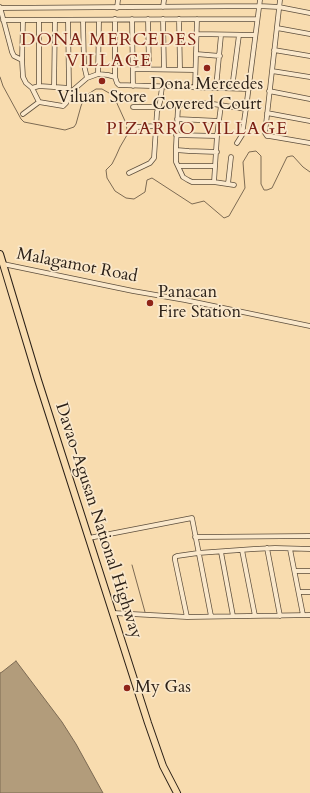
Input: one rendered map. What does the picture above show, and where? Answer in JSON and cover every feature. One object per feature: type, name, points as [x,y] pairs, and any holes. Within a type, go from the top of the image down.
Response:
[{"type":"highway","name":"Davao-Agusan National Highway","points":[[0,254],[38,380],[156,748],[177,793]]},
{"type":"street","points":[[117,8],[118,0]]},
{"type":"street","points":[[163,7],[164,0]]},
{"type":"street","points":[[237,143],[242,135],[260,0]]},
{"type":"street","points":[[280,0],[264,132],[267,136],[310,143]]},
{"type":"street","points":[[22,60],[14,56],[12,52],[0,7],[117,8],[259,6],[279,7],[310,13]]},
{"type":"street","points":[[115,19],[116,77],[119,85],[249,89]]},
{"type":"street","points":[[132,19],[133,86]]},
{"type":"street","points":[[148,19],[149,69]]},
{"type":"street","points":[[163,19],[164,69]]},
{"type":"street","points":[[179,19],[180,69]]},
{"type":"street","points":[[195,87],[197,19]]},
{"type":"street","points":[[4,20],[257,19]]},
{"type":"street","points":[[23,20],[23,77],[26,83],[32,88],[39,102]]},
{"type":"street","points":[[39,20],[39,86]]},
{"type":"street","points":[[54,87],[55,20]]},
{"type":"street","points":[[68,20],[69,87],[72,91]]},
{"type":"street","points":[[83,20],[84,65],[87,78]]},
{"type":"street","points":[[98,74],[99,20]]},
{"type":"street","points":[[277,28],[310,34]]},
{"type":"street","points":[[196,34],[255,35]]},
{"type":"street","points":[[216,88],[221,34]]},
{"type":"street","points":[[232,88],[239,35]]},
{"type":"street","points":[[274,50],[310,56]]},
{"type":"street","points":[[196,54],[220,56]]},
{"type":"street","points":[[133,69],[195,70]]},
{"type":"street","points":[[272,71],[310,77]]},
{"type":"street","points":[[23,114],[39,102],[63,106],[72,91],[87,78],[98,74],[116,77]]},
{"type":"street","points":[[32,88],[39,86],[69,87]]},
{"type":"street","points":[[129,173],[150,163],[155,155],[156,126],[162,86]]},
{"type":"street","points":[[270,91],[310,99]]},
{"type":"street","points":[[234,185],[214,182],[200,182],[188,180],[183,177],[176,163],[178,107],[181,104],[199,103],[246,109]]},
{"type":"street","points":[[214,182],[221,105]]},
{"type":"street","points":[[133,107],[158,107]]},
{"type":"street","points":[[267,113],[310,121]]},
{"type":"street","points":[[177,119],[219,121]]},
{"type":"street","points":[[134,132],[134,128],[137,127],[156,126]]},
{"type":"street","points":[[176,135],[217,136]]},
{"type":"street","points":[[176,150],[216,152]]},
{"type":"street","points":[[228,184],[231,157]]},
{"type":"street","points":[[178,166],[215,166]]},
{"type":"street","name":"Malagamot Road","points":[[3,264],[310,326]]},
{"type":"street","points":[[89,538],[192,518],[211,616]]},
{"type":"street","points":[[195,537],[310,536]]},
{"type":"street","points":[[187,617],[175,557],[179,555],[198,553],[267,548],[310,549]]},
{"type":"street","points":[[267,548],[280,616]]},
{"type":"street","points":[[290,549],[304,615]]},
{"type":"street","points":[[242,550],[255,616]]},
{"type":"street","points":[[221,552],[233,616]]},
{"type":"street","points":[[295,571],[310,571]]},
{"type":"street","points":[[299,592],[310,592]]},
{"type":"street","points":[[113,613],[187,617],[310,615]]},
{"type":"shaded area","points":[[16,661],[62,722],[103,793],[0,793],[0,673]]},
{"type":"waterway","points":[[0,77],[3,86],[24,122],[65,130],[74,127],[76,124],[85,96],[96,89],[102,89],[109,93],[115,99],[125,121],[127,135],[112,164],[106,170],[107,178],[115,191],[126,198],[134,199],[145,192],[147,180],[152,178],[192,204],[204,201],[224,218],[229,216],[245,188],[243,162],[249,152],[256,151],[261,156],[261,184],[264,190],[272,188],[287,157],[293,156],[310,172]]},
{"type":"waterway","points":[[132,565],[145,612]]},
{"type":"place","name":"Dona Mercedes Covered Court","points":[[207,68]]},
{"type":"place","name":"Viluan Store","points":[[102,81]]},
{"type":"place","name":"Panacan Fire Station","points":[[150,303]]},
{"type":"place","name":"My Gas","points":[[127,688]]},
{"type":"district","name":"DONA MERCEDES VILLAGE","points":[[109,51]]},
{"type":"district","name":"PIZARRO VILLAGE","points":[[197,130]]}]
